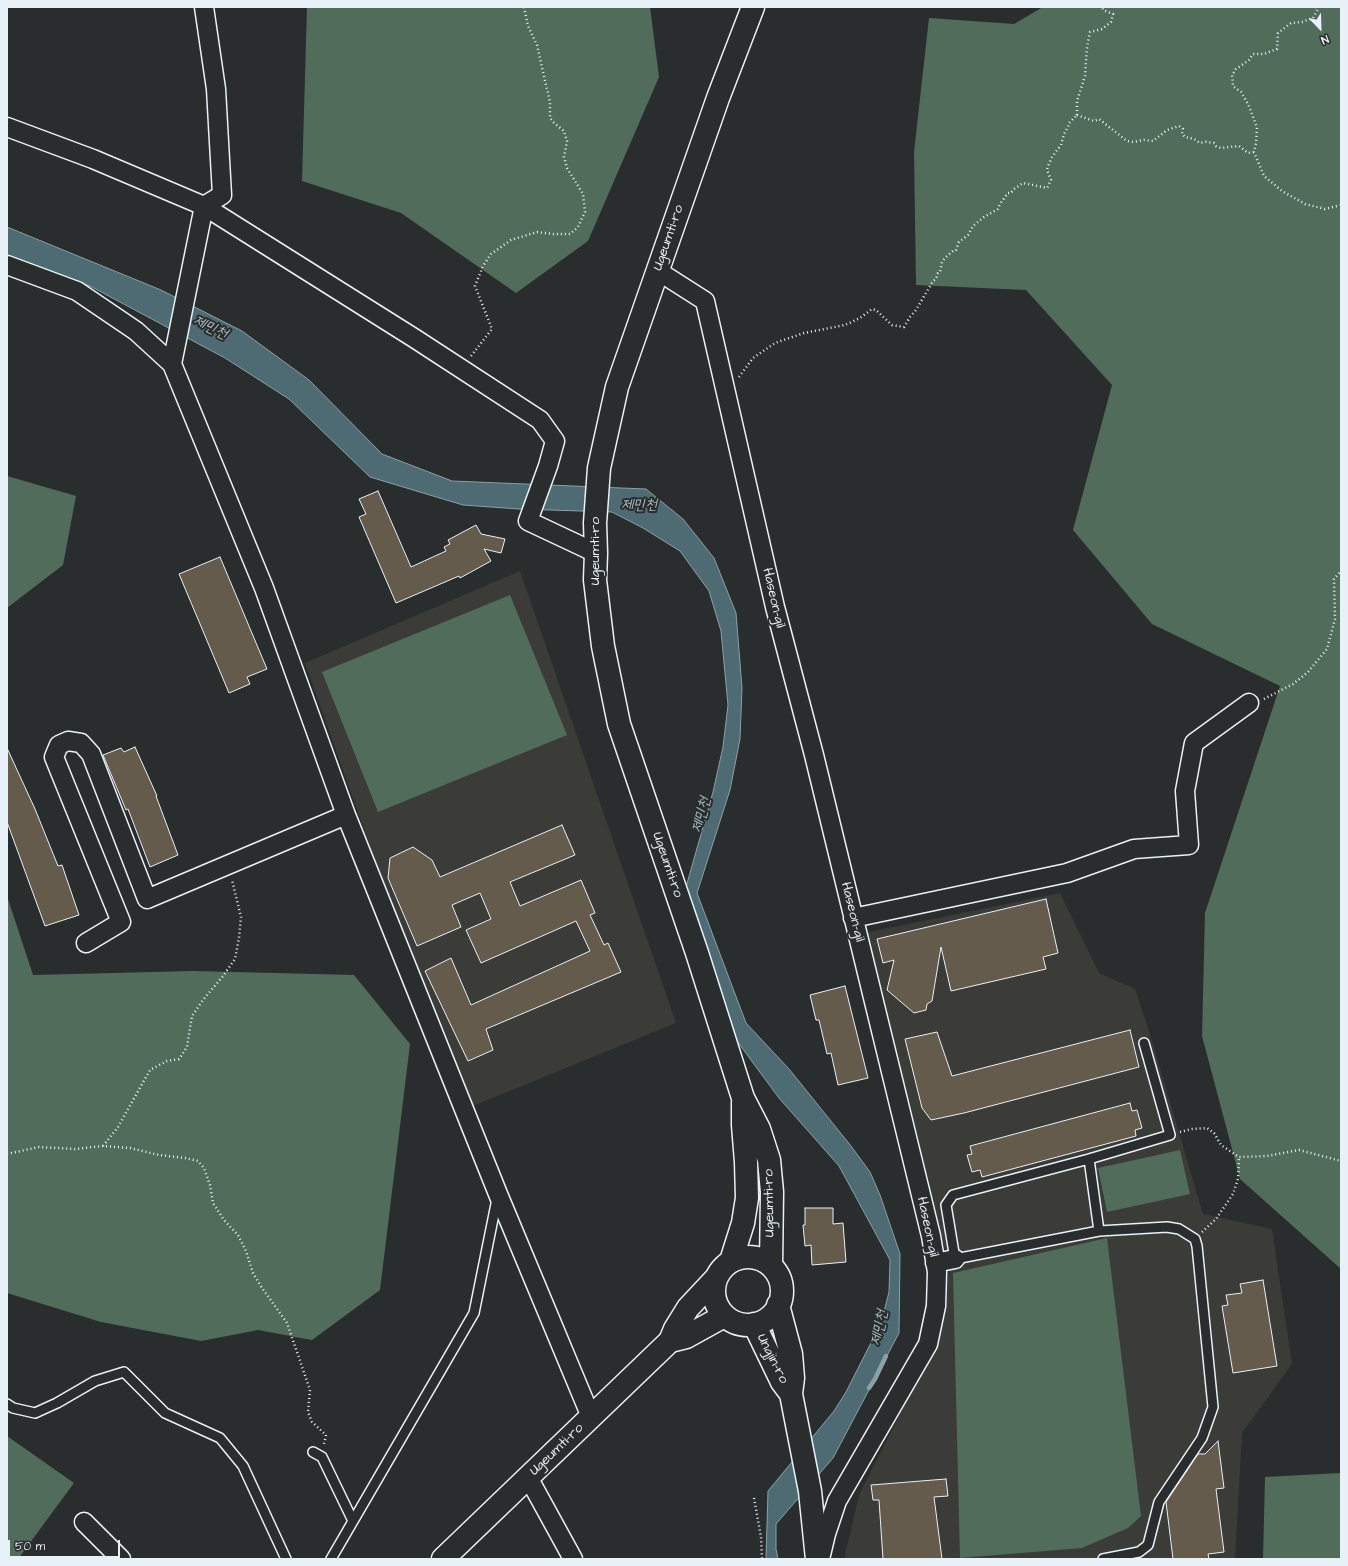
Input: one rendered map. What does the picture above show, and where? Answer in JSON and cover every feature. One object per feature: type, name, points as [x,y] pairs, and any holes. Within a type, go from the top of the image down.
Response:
[{"type":"main road","name":"Ugeumti-ro","points":[[753,7],[718,98],[617,387],[599,468],[595,523],[595,580],[603,646],[619,724],[697,953],[743,1098],[759,1129],[769,1160],[772,1192],[771,1266]]},
{"type":"main road","name":"Ugeumti-ro","points":[[443,1559],[670,1341],[675,1329],[688,1308],[724,1269],[743,1223],[747,1198],[743,1098]]},
{"type":"main road","points":[[752,1257],[762,1260],[771,1266],[778,1275],[782,1295],[778,1305],[768,1317],[754,1324],[743,1324],[733,1322],[724,1316],[714,1297],[714,1287],[724,1269],[742,1258],[752,1257]]},
{"type":"main road","name":"Ungjin-ro","points":[[778,1305],[791,1354],[793,1378],[790,1394]]},
{"type":"main road","name":"Ugeumti-ro","points":[[670,1341],[686,1337],[724,1316]]},
{"type":"main road","name":"Ungjin-ro","points":[[754,1324],[782,1382],[790,1394],[800,1436],[810,1491],[817,1559]]},
{"type":"street","points":[[172,364],[204,206],[222,195],[216,89],[204,7]]},
{"type":"street","points":[[7,127],[93,159],[204,206],[540,420],[555,441],[548,466],[528,521],[596,553]]},
{"type":"street","points":[[7,265],[77,291],[136,331],[172,364],[264,588],[346,815],[498,1194],[592,1417]]},
{"type":"street","name":"Haseon-gil","points":[[658,271],[705,301],[775,607],[814,755],[931,1236],[937,1272],[936,1306],[928,1344],[837,1501],[826,1534],[820,1559]]},
{"type":"street","points":[[853,918],[1067,873],[1134,849],[1189,845],[1185,791],[1194,743],[1249,704]]},
{"type":"street","points":[[86,943],[121,922],[54,757],[59,745],[68,741],[81,743],[91,754],[147,899],[231,865],[346,815]]},
{"type":"street","points":[[935,1263],[955,1259]]},
{"type":"street","points":[[528,1477],[574,1559]]},
{"type":"street","points":[[84,1522],[121,1559]]},
{"type":"lane","points":[[1103,1559],[1139,1552],[1148,1545],[1159,1502],[1202,1438],[1213,1407],[1197,1246],[1195,1239],[1179,1229],[1167,1227],[1099,1231],[955,1259],[946,1205],[953,1195],[1089,1159],[1170,1135],[1144,1043]]},
{"type":"lane","points":[[1089,1159],[1099,1231]]},
{"type":"lane","points":[[331,1559],[474,1313],[498,1194]]},
{"type":"lane","points":[[7,1404],[13,1408],[35,1413],[58,1403],[94,1382],[124,1372],[165,1413],[220,1438],[243,1466],[286,1559]]},
{"type":"lane","points":[[313,1452],[322,1457],[353,1521]]},
{"type":"path","points":[[462,370],[492,329],[475,286],[483,266],[491,254],[511,240],[536,232],[570,234],[578,228],[585,212],[583,194],[567,168],[564,157],[567,141],[564,131],[550,118],[550,102],[537,45],[528,26],[524,7]]},
{"type":"path","points":[[726,388],[740,375],[753,358],[765,348],[790,336],[845,325],[854,322],[872,309],[892,324],[904,327],[933,281],[936,279],[940,272],[942,262],[954,250],[956,250],[959,242],[968,235],[974,226],[984,216],[998,209],[1008,193],[1023,183],[1048,188],[1051,180],[1047,170],[1050,162],[1061,145],[1069,123],[1077,115],[1077,101],[1086,76],[1087,47],[1090,32],[1102,29],[1111,22],[1113,14],[1103,10],[1102,7]]},
{"type":"path","points":[[1316,7],[1318,9],[1314,18],[1302,22],[1291,23],[1278,33],[1277,49],[1264,54],[1252,54],[1249,60],[1236,69],[1232,75],[1233,86],[1241,92],[1248,104],[1257,127],[1254,152],[1264,176],[1282,191],[1305,204],[1325,209],[1341,205]]},
{"type":"path","points":[[1077,115],[1094,121],[1099,119],[1126,141],[1133,142],[1144,140],[1153,142],[1167,130],[1179,126],[1183,129],[1182,134],[1185,137],[1194,139],[1200,143],[1214,143],[1216,146],[1221,148],[1239,146],[1248,153],[1254,152]]},
{"type":"path","points":[[1249,704],[1261,701],[1294,684],[1308,672],[1327,648],[1334,619],[1334,579],[1341,571]]},
{"type":"path","points":[[103,1146],[118,1128],[150,1070],[167,1061],[179,1059],[187,1047],[192,1016],[235,959],[241,917],[232,884],[231,865]]},
{"type":"path","points":[[1170,1135],[1192,1129],[1207,1128],[1214,1134],[1221,1144],[1239,1157],[1267,1156],[1299,1150],[1341,1161]]},
{"type":"path","points":[[7,1154],[39,1147],[75,1149],[103,1146],[130,1148],[159,1155],[198,1161],[204,1168],[214,1203],[224,1220],[238,1235],[246,1251],[253,1273],[287,1323],[310,1390],[308,1412],[312,1422],[326,1435],[322,1449],[322,1457]]},
{"type":"path","points":[[1195,1239],[1216,1219],[1233,1194],[1238,1179],[1239,1157]]},
{"type":"path","points":[[754,1498],[761,1537],[762,1559]]},
{"type":"shaded area","points":[[520,571],[676,1023],[468,1108],[384,886],[305,663]]},
{"type":"shaded area","points":[[1060,893],[1099,973],[1135,989],[1149,1031],[1203,1214],[1272,1229],[1292,1364],[1242,1433],[1235,1559],[844,1559],[859,1495],[932,1351],[950,1269],[864,933]]},
{"type":"green space","points":[[307,7],[650,7],[659,77],[588,241],[516,293],[401,213],[302,181]]},
{"type":"green space","points":[[1043,7],[1341,7],[1341,1269],[1240,1179],[1202,1036],[1205,913],[1280,686],[1152,624],[1073,530],[1112,385],[1026,290],[916,285],[914,152],[929,18],[1014,24]]},
{"type":"green space","points":[[7,476],[76,496],[63,565],[7,608]]},
{"type":"green space","points":[[510,595],[567,735],[378,812],[322,672]]},
{"type":"green space","points":[[7,896],[33,975],[194,971],[354,975],[410,1044],[380,1290],[312,1340],[258,1330],[201,1341],[101,1322],[7,1293]]},
{"type":"green space","points":[[1180,1150],[1190,1194],[1107,1212],[1098,1168]]},
{"type":"green space","points":[[1107,1238],[1141,1516],[1128,1528],[1082,1548],[960,1558],[953,1273]]},
{"type":"green space","points":[[7,1436],[74,1483],[18,1559],[7,1559]]},
{"type":"green space","points":[[1341,1473],[1341,1559],[1263,1559],[1265,1477]]},
{"type":"water","name":"제민천","points":[[7,227],[161,290],[242,331],[309,380],[382,454],[452,481],[646,489],[683,519],[714,558],[736,613],[742,688],[740,739],[730,790],[697,893],[746,1023],[789,1069],[870,1172],[880,1195],[900,1254],[899,1333],[833,1458],[776,1524],[776,1549],[778,1559],[766,1559],[768,1491],[834,1411],[846,1392],[881,1323],[889,1292],[890,1260],[839,1166],[779,1098],[731,1033],[684,894],[713,792],[723,747],[728,705],[721,631],[709,591],[680,551],[643,528],[612,512],[519,509],[463,505],[370,477],[289,399],[225,358],[90,286],[7,257]]},
{"type":"building","points":[[378,491],[411,567],[446,551],[444,547],[450,544],[448,540],[476,525],[481,534],[505,539],[501,553],[484,549],[491,561],[460,578],[459,576],[396,603],[359,517],[366,514],[359,499]]},
{"type":"building","points":[[220,557],[267,669],[247,677],[250,684],[229,693],[179,574]]},
{"type":"building","points":[[135,747],[157,796],[178,855],[150,867],[128,809],[126,810],[103,755],[121,748],[124,752]]},
{"type":"building","points":[[7,748],[35,809],[58,866],[62,865],[79,915],[45,926],[7,822]]},
{"type":"building","points":[[562,825],[575,855],[510,882],[520,906],[581,880],[595,913],[590,915],[604,945],[608,943],[621,972],[486,1029],[493,1050],[468,1061],[425,971],[451,958],[471,1005],[590,951],[576,921],[481,963],[466,930],[491,919],[480,893],[452,905],[461,927],[417,946],[388,878],[390,858],[413,847],[432,860],[440,877]]},
{"type":"building","points":[[1046,899],[1058,953],[1043,957],[1046,969],[951,991],[941,947],[932,1001],[927,1004],[926,1010],[914,1013],[887,990],[894,960],[883,963],[877,939]]},
{"type":"building","points":[[845,986],[868,1078],[838,1085],[831,1053],[827,1054],[819,1020],[816,1020],[810,995]]},
{"type":"building","points":[[1130,1030],[1139,1067],[964,1113],[931,1120],[922,1108],[905,1039],[937,1032],[952,1076]]},
{"type":"building","points":[[1130,1103],[1132,1111],[1137,1110],[1142,1128],[1135,1130],[1136,1136],[982,1177],[980,1170],[972,1172],[967,1155],[972,1154],[970,1146]]},
{"type":"building","points":[[805,1208],[833,1208],[833,1224],[843,1223],[846,1262],[812,1265],[811,1245],[805,1246],[803,1225],[805,1225]]},
{"type":"building","points":[[1263,1280],[1277,1366],[1233,1373],[1222,1306],[1228,1305],[1226,1295],[1242,1293],[1240,1284]]},
{"type":"building","points":[[1218,1441],[1224,1488],[1216,1489],[1224,1552],[1208,1554],[1209,1559],[1173,1559],[1166,1502],[1198,1454],[1205,1454]]},
{"type":"building","points":[[946,1479],[948,1496],[934,1497],[942,1559],[883,1559],[879,1500],[873,1500],[871,1485]]},
{"type":"waterway","name":"제민천","points":[[869,1388],[886,1356]]}]
